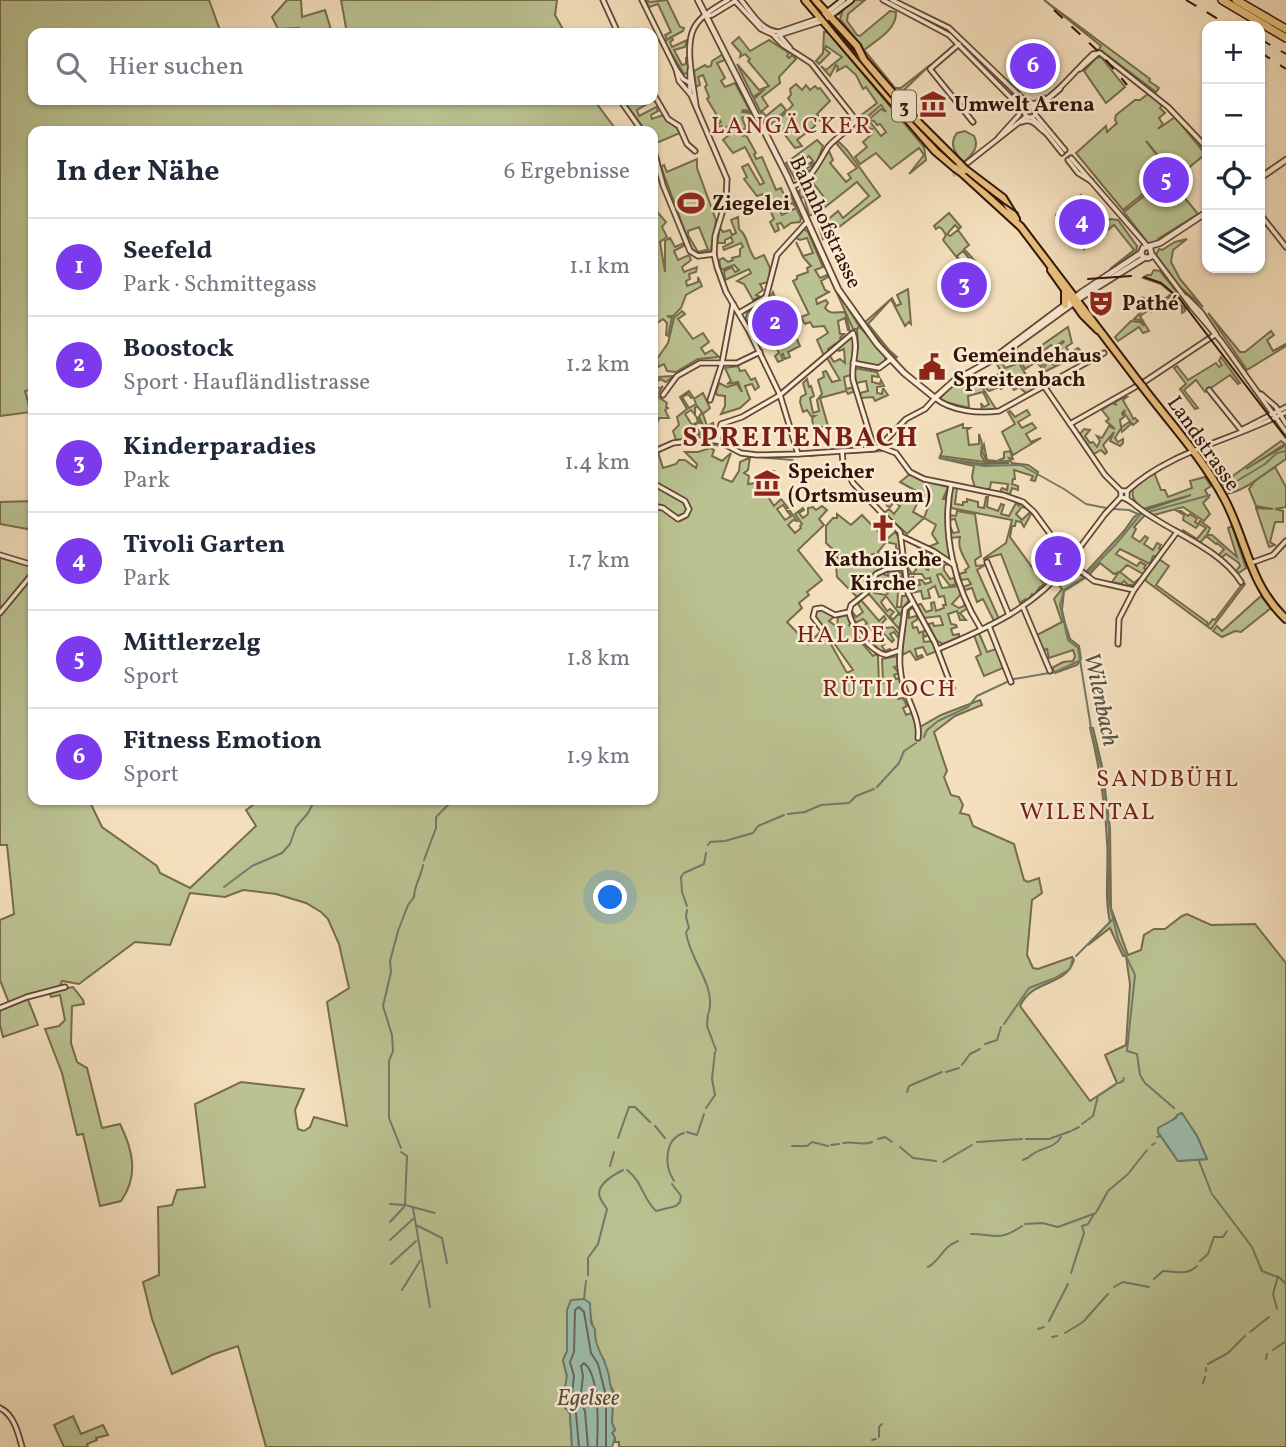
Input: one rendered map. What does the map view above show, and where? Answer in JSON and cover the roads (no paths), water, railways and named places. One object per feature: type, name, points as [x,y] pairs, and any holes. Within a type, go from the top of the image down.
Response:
[{"type":"highway","points":[[1222,0],[1286,38]]},
{"type":"highway","points":[[1236,0],[1286,29]]},
{"type":"main road","name":"Landstrasse","points":[[805,0],[935,151],[962,168]]},
{"type":"main road","name":"Landstrasse","points":[[815,0],[830,14],[857,46],[862,57],[924,128],[1021,226],[1099,332],[1193,452],[1226,503],[1249,564],[1266,596],[1286,619]]},
{"type":"main road","points":[[810,21],[811,8]]},
{"type":"main road","name":"Landstrasse","points":[[1043,256],[1065,290],[1075,299]]},
{"type":"main road","points":[[1065,290],[1065,304]]},
{"type":"street","points":[[603,0],[616,28]]},
{"type":"street","points":[[642,0],[656,28]]},
{"type":"street","name":"Bahnhofstrasse","points":[[698,0],[792,187],[846,302],[891,359],[935,398]]},
{"type":"street","points":[[691,95],[693,29],[728,0]]},
{"type":"street","points":[[741,0],[764,26],[811,63],[856,120],[828,148],[807,179],[792,187]]},
{"type":"street","points":[[830,14],[843,0]]},
{"type":"street","points":[[706,16],[735,1],[761,29],[777,35],[821,19],[851,0]]},
{"type":"street","points":[[883,0],[931,23],[959,43],[1008,90],[1025,101],[1029,112],[1046,133],[1063,152],[1029,112],[1008,90],[948,28],[893,0]]},
{"type":"street","points":[[777,35],[821,19]]},
{"type":"street","points":[[658,32],[676,69],[683,79],[691,83],[697,108]]},
{"type":"street","points":[[959,43],[930,69],[973,122]]},
{"type":"street","points":[[962,168],[1100,53],[1168,107],[1206,147]]},
{"type":"street","points":[[676,69],[679,79],[691,95],[727,179],[726,200],[716,229],[714,254],[721,279],[780,396],[798,454]]},
{"type":"street","points":[[679,79],[685,84],[691,83]]},
{"type":"street","points":[[1002,135],[1025,120],[1038,103],[1062,85]]},
{"type":"street","points":[[658,102],[668,120],[679,126],[687,144],[695,152]]},
{"type":"street","points":[[624,105],[638,126]]},
{"type":"street","points":[[1081,181],[1069,159],[1150,250],[1184,296],[1201,312],[1277,414],[1286,432]]},
{"type":"street","points":[[1265,175],[1286,160]]},
{"type":"street","points":[[658,166],[690,251],[698,256],[714,254]]},
{"type":"street","points":[[1078,173],[1085,176]]},
{"type":"street","points":[[1081,181],[1085,176]]},
{"type":"street","points":[[1081,181],[1092,182]]},
{"type":"street","points":[[658,450],[690,440],[718,442],[745,454],[874,449],[968,372],[1003,354],[1075,299],[1202,215]]},
{"type":"street","points":[[1265,220],[1286,247]]},
{"type":"street","points":[[738,313],[767,295],[778,255],[807,222]]},
{"type":"street","points":[[1135,234],[1143,255],[1162,269]]},
{"type":"street","points":[[1143,255],[1150,250]]},
{"type":"street","points":[[994,358],[1075,299]]},
{"type":"street","points":[[710,400],[722,363],[733,304]]},
{"type":"street","points":[[718,442],[721,424],[742,417],[780,396],[851,333],[855,339],[853,380],[874,449]]},
{"type":"street","points":[[1070,424],[1140,384],[1216,334]]},
{"type":"street","points":[[663,395],[677,376],[688,369],[706,362],[737,363],[760,352]]},
{"type":"street","points":[[935,398],[953,407],[993,412],[1008,407],[1104,353]]},
{"type":"street","points":[[853,363],[879,368],[891,359]]},
{"type":"street","points":[[1044,386],[1105,475],[1121,491],[1127,491],[1147,475],[1193,452],[1286,409]]},
{"type":"street","points":[[926,392],[943,390]]},
{"type":"street","points":[[1209,390],[1242,431]]},
{"type":"street","points":[[1259,393],[1286,424]]},
{"type":"street","points":[[1265,417],[1268,412],[1267,404]]},
{"type":"street","points":[[1242,431],[1250,424],[1277,414]]},
{"type":"street","points":[[880,446],[896,453],[915,476],[1003,495],[1023,502],[1034,512],[1067,558]]},
{"type":"street","points":[[842,451],[853,483],[898,528],[912,603],[938,649],[952,688]]},
{"type":"street","points":[[951,485],[947,526],[955,566],[969,606],[981,629]]},
{"type":"street","points":[[658,486],[685,501],[689,509],[686,515],[678,519],[658,507]]},
{"type":"street","points":[[1121,491],[1121,498]]},
{"type":"street","points":[[1127,491],[1127,498]]},
{"type":"street","points":[[1073,565],[1072,558],[1110,508],[1121,498],[1127,498],[1144,512],[1211,554],[1241,582]]},
{"type":"street","points":[[1118,644],[1119,619],[1134,590],[1177,532]]},
{"type":"street","points":[[901,536],[933,551],[955,566]]},
{"type":"street","points":[[1249,564],[1273,555],[1286,541]]},
{"type":"street","points":[[0,555],[28,563]]},
{"type":"street","points":[[1067,558],[1072,558]]},
{"type":"street","points":[[938,649],[1023,607],[1046,589],[1066,565],[1067,558]]},
{"type":"street","points":[[987,562],[1009,615]]},
{"type":"street","points":[[1066,565],[1073,565],[1094,581],[1134,590]]},
{"type":"street","points":[[898,651],[886,655],[876,651],[853,624],[849,612],[851,605],[866,593],[876,574],[887,569],[904,568]]},
{"type":"street","points":[[0,613],[28,579]]},
{"type":"street","points":[[912,603],[905,609],[898,651],[904,688],[919,726],[918,738]]},
{"type":"street","points":[[1023,607],[1050,671]]},
{"type":"street","points":[[825,633],[813,617],[815,609],[822,608],[835,615],[849,612]]},
{"type":"street","points":[[989,626],[1011,682]]},
{"type":"street","points":[[0,1008],[27,997],[65,987]]},
{"type":"street","points":[[0,1408],[5,1410],[18,1429],[22,1447]]},
{"type":"water","points":[[1182,1113],[1197,1136],[1207,1159],[1178,1161],[1158,1132],[1158,1128]]},
{"type":"water","name":"Egelsee","points":[[584,1299],[590,1303],[591,1323],[595,1329],[597,1346],[615,1396],[612,1423],[615,1430],[612,1433],[615,1438],[612,1447],[572,1447],[570,1414],[562,1404],[567,1376],[563,1360],[567,1351],[567,1310],[571,1300]]},
{"type":"waterway","points":[[698,442],[721,446]]},
{"type":"waterway","points":[[848,453],[883,451]]},
{"type":"waterway","points":[[1232,484],[1265,464],[1277,453],[1286,451]]},
{"type":"waterway","points":[[810,456],[825,454]]},
{"type":"waterway","points":[[745,456],[793,460]]},
{"type":"waterway","points":[[939,458],[984,466],[1021,465],[1086,504],[1106,508]]},
{"type":"waterway","points":[[997,461],[1011,461]]},
{"type":"waterway","points":[[1148,512],[1210,495]]},
{"type":"waterway","points":[[1114,509],[1129,510],[1140,515]]},
{"type":"waterway","name":"Wilenbach","points":[[1140,515],[1083,578],[1064,590],[1060,605],[1068,640],[1078,648],[1092,734],[1101,767],[1109,828],[1109,902],[1118,939],[1135,975],[1127,1051],[1137,1054],[1140,1075],[1145,1083],[1174,1108]]},
{"type":"waterway","points":[[1014,679],[1055,672],[1079,661]]},
{"type":"waterway","points":[[924,737],[927,730],[938,721],[968,707],[977,696],[1007,682]]},
{"type":"waterway","points":[[877,787],[899,763],[904,751],[916,743]]},
{"type":"waterway","points":[[788,814],[805,812],[821,805],[849,803],[856,796],[874,789]]},
{"type":"waterway","points":[[224,887],[252,866],[282,853],[312,805]]},
{"type":"waterway","points":[[424,860],[436,828],[436,817],[448,805]]},
{"type":"waterway","points":[[708,845],[710,842],[753,833],[758,826],[784,815]]},
{"type":"waterway","points":[[687,906],[681,877],[704,864],[706,853]]},
{"type":"waterway","points":[[401,1148],[389,1118],[389,1061],[393,1051],[392,1035],[383,1006],[398,931],[414,897],[423,865]]},
{"type":"waterway","points":[[687,910],[688,942],[706,982],[709,1012]]},
{"type":"waterway","points":[[1076,956],[1112,920]]},
{"type":"waterway","points":[[1004,1024],[1029,988],[1070,969],[1073,958]]},
{"type":"waterway","points":[[708,1014],[707,1026],[716,1050]]},
{"type":"waterway","points":[[985,1044],[997,1040],[1001,1027]]},
{"type":"waterway","points":[[962,1065],[970,1054],[980,1049]]},
{"type":"waterway","points":[[706,1108],[715,1095],[712,1079],[715,1052]]},
{"type":"waterway","points":[[946,1072],[959,1068]]},
{"type":"waterway","points":[[907,1092],[909,1086],[942,1072]]},
{"type":"waterway","points":[[1119,1083],[1124,1078]]},
{"type":"waterway","points":[[1082,1124],[1093,1116],[1098,1096],[1115,1085]]},
{"type":"waterway","points":[[618,1138],[629,1107],[635,1107],[650,1122]]},
{"type":"waterway","points":[[687,1132],[697,1135],[704,1114]]},
{"type":"waterway","points":[[655,1126],[665,1138]]},
{"type":"waterway","points":[[1073,1130],[1079,1127]]},
{"type":"waterway","points":[[1026,1139],[1049,1139],[1071,1131]]},
{"type":"waterway","points":[[674,1181],[667,1161],[669,1147],[677,1136],[684,1133]]},
{"type":"waterway","points":[[878,1139],[885,1137],[892,1142]]},
{"type":"waterway","points":[[1030,1156],[1055,1144],[1061,1137]]},
{"type":"waterway","points":[[977,1142],[1022,1139]]},
{"type":"waterway","points":[[792,1146],[807,1146],[812,1142],[828,1146]]},
{"type":"waterway","points":[[843,1143],[872,1142]]},
{"type":"waterway","points":[[831,1145],[839,1144]]},
{"type":"waterway","points":[[943,1162],[972,1145]]},
{"type":"waterway","points":[[900,1147],[913,1158],[936,1161]]},
{"type":"waterway","points":[[1097,1211],[1108,1191],[1128,1174],[1147,1150]]},
{"type":"waterway","points":[[401,1152],[407,1156],[405,1205]]},
{"type":"waterway","points":[[610,1166],[614,1152]]},
{"type":"waterway","points":[[1023,1160],[1029,1157]]},
{"type":"waterway","points":[[1199,1161],[1211,1192]]},
{"type":"waterway","points":[[588,1275],[588,1258],[598,1244],[607,1209],[600,1197],[600,1189],[608,1179],[623,1170]]},
{"type":"waterway","points":[[627,1170],[636,1179],[656,1211],[676,1206],[680,1202],[681,1196],[672,1184]]},
{"type":"waterway","points":[[1212,1194],[1252,1247],[1262,1271],[1280,1278],[1286,1284]]},
{"type":"waterway","points":[[390,1204],[435,1213]]},
{"type":"waterway","points":[[390,1222],[404,1207]]},
{"type":"waterway","points":[[413,1208],[430,1307]]},
{"type":"waterway","points":[[1025,1224],[1042,1223],[1058,1227],[1096,1213]]},
{"type":"waterway","points":[[1071,1273],[1084,1233],[1082,1226],[1088,1224],[1094,1214]]},
{"type":"waterway","points":[[390,1240],[413,1219]]},
{"type":"waterway","points":[[416,1225],[442,1238],[447,1263]]},
{"type":"waterway","points":[[971,1234],[1002,1236],[1022,1226]]},
{"type":"waterway","points":[[1200,1261],[1208,1254],[1214,1237],[1223,1237],[1227,1231]]},
{"type":"waterway","points":[[391,1264],[416,1241]]},
{"type":"waterway","points":[[928,1267],[958,1241]]},
{"type":"waterway","points":[[402,1290],[420,1261]]},
{"type":"waterway","points":[[1154,1279],[1163,1271],[1185,1272],[1197,1266]]},
{"type":"waterway","name":"Wilenbach","points":[[1277,1309],[1273,1294],[1278,1276]]},
{"type":"waterway","points":[[584,1299],[586,1281]]},
{"type":"waterway","points":[[1114,1287],[1123,1282],[1149,1287]]},
{"type":"waterway","points":[[1049,1321],[1068,1284]]},
{"type":"waterway","points":[[1065,1333],[1083,1322],[1108,1294]]},
{"type":"waterway","name":"Wilenbach","points":[[1250,1332],[1269,1317]]},
{"type":"waterway","points":[[1038,1329],[1044,1327]]},
{"type":"waterway","points":[[1052,1337],[1057,1336]]},
{"type":"waterway","name":"Wilenbach","points":[[1208,1364],[1228,1353],[1245,1336]]},
{"type":"waterway","points":[[1273,1350],[1286,1341]]},
{"type":"waterway","points":[[1266,1359],[1267,1354]]},
{"type":"waterway","name":"Wilenbach","points":[[1203,1383],[1205,1377]]},
{"type":"waterway","points":[[879,1437],[879,1427],[882,1424]]},
{"type":"waterway","points":[[872,1440],[876,1439]]},
{"type":"tunnel","points":[[953,176],[959,170]]},
{"type":"tram line","points":[[810,0],[881,87],[932,142],[988,191],[1018,213]]},
{"type":"tram line","points":[[1088,279],[1131,276]]},
{"type":"tram line","points":[[1144,277],[1161,283],[1179,298],[1286,438]]},
{"type":"railway","points":[[1186,0],[1222,21]]},
{"type":"railway","points":[[1054,10],[1101,54],[1127,85]]},
{"type":"railway","points":[[1265,42],[1286,54]]},
{"type":"railway","points":[[1265,55],[1286,69]]},
{"type":"place","name":"Fitness Emotion","points":[[1033,66]]},
{"type":"place","name":"Umwelt Arena","points":[[933,104]]},
{"type":"place","name":"Mittlerzelg","points":[[1166,180]]},
{"type":"place","name":"Ziegelei","points":[[691,203]]},
{"type":"place","name":"Tivoli Garten","points":[[1082,222]]},
{"type":"place","name":"Kinderparadies","points":[[964,285]]},
{"type":"place","name":"Pathé","points":[[1101,303]]},
{"type":"place","name":"Boostock","points":[[775,323]]},
{"type":"place","name":"Gemeindehaus Spreitenbach","points":[[932,367]]},
{"type":"place","name":"Speicher (Ortsmuseum)","points":[[767,483]]},
{"type":"place","name":"Katholische Kirche","points":[[883,528]]},
{"type":"place","name":"Seefeld","points":[[1058,559]]},
{"type":"district","name":"LANGÄCKER","points":[[792,125]]},
{"type":"district","name":"SPREITENBACH","points":[[801,436]]},
{"type":"district","name":"HALDE","points":[[842,634]]},
{"type":"district","name":"RÜTILOCH","points":[[890,688]]},
{"type":"district","name":"SANDBÜHL","points":[[1168,778]]},
{"type":"district","name":"WILENTAL","points":[[1088,811]]}]
